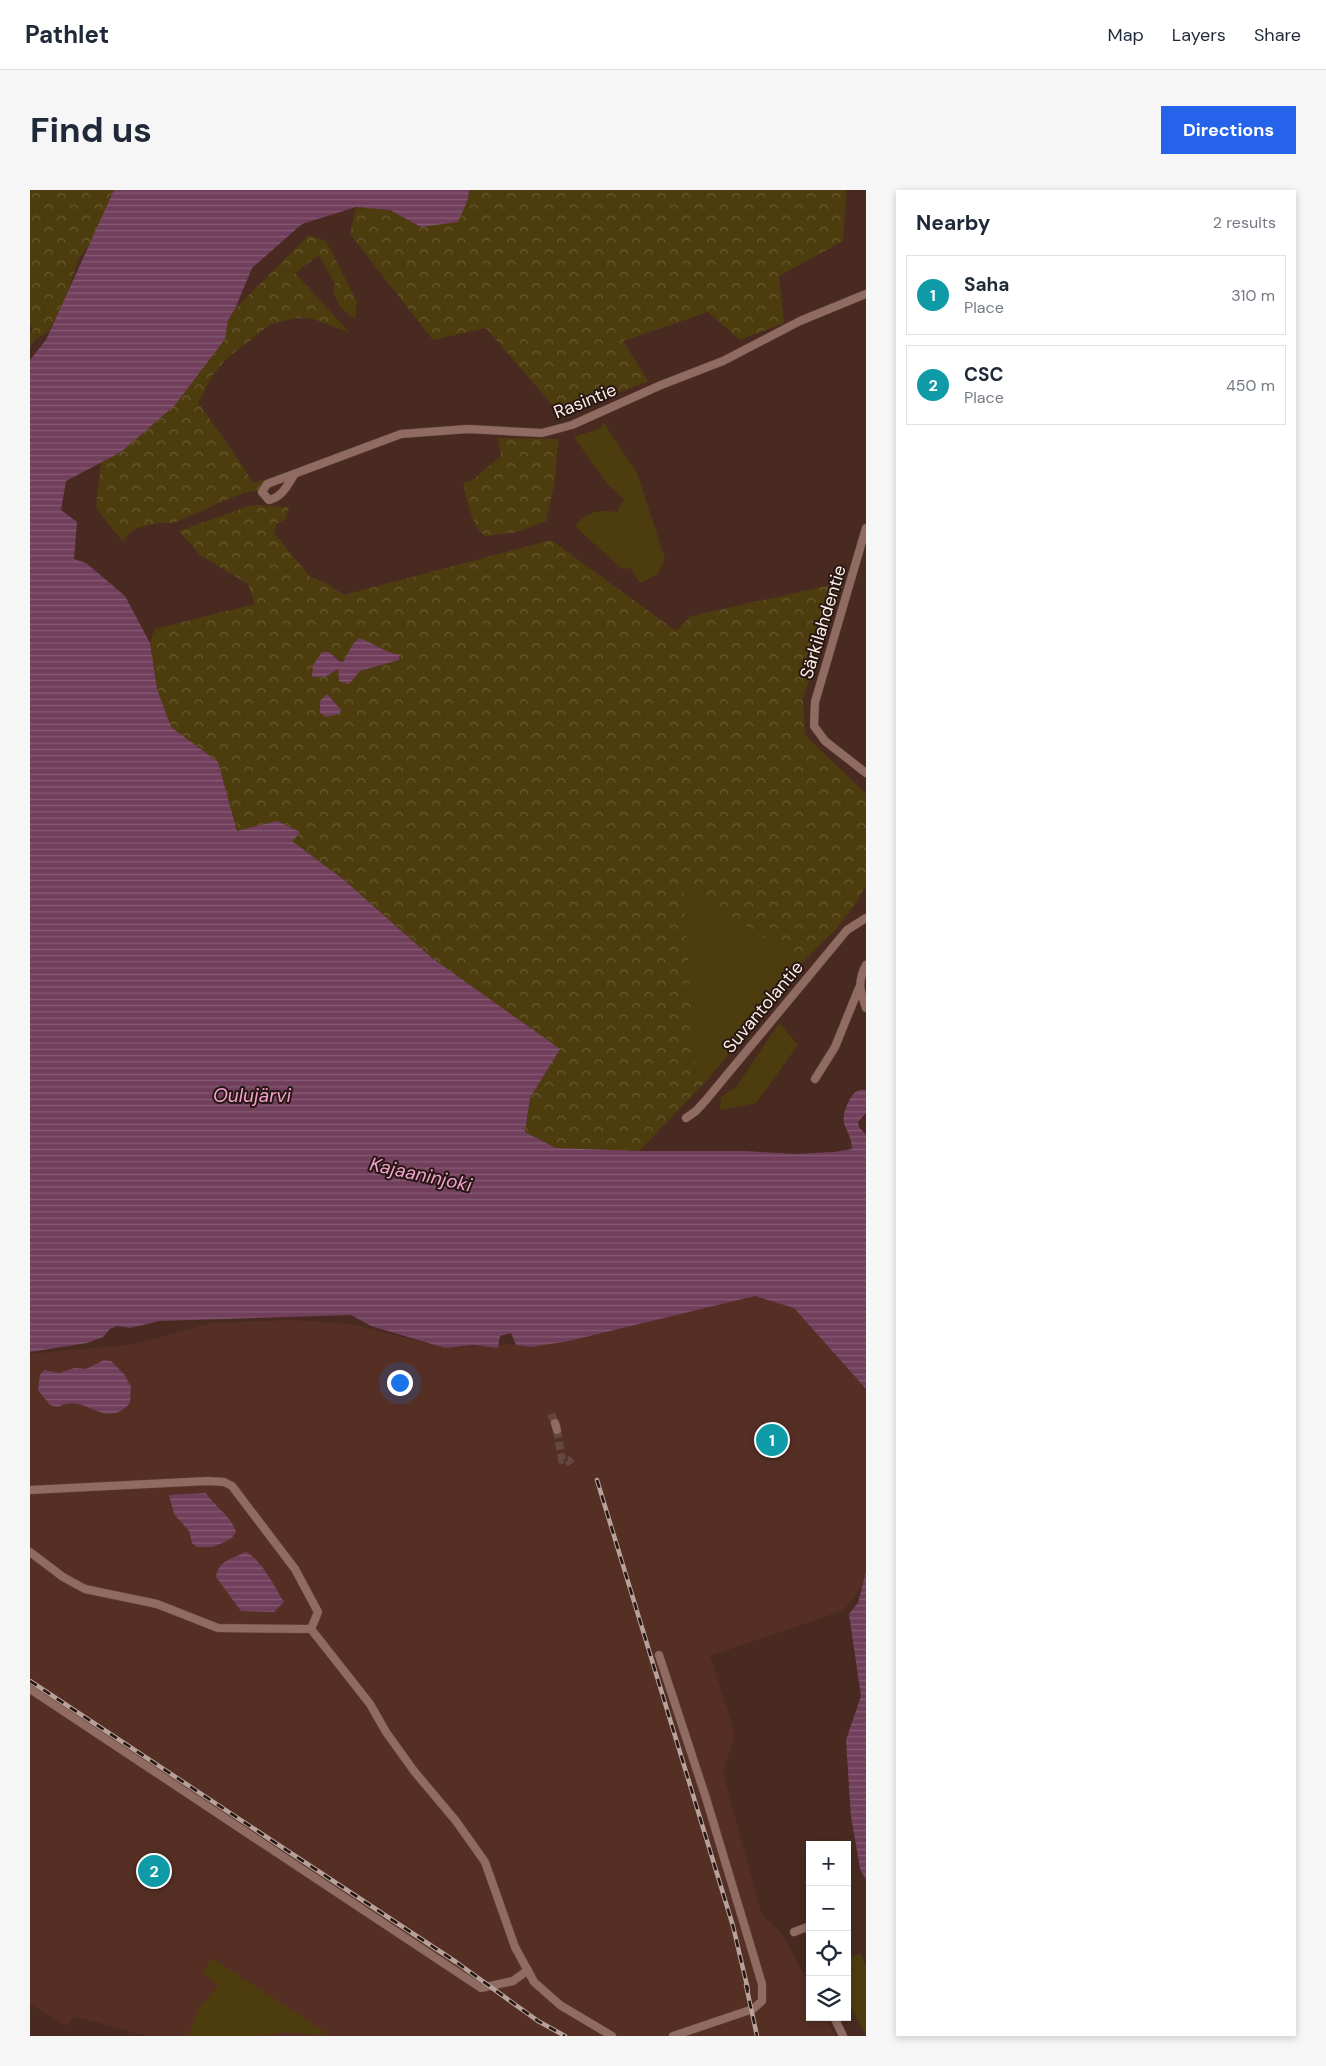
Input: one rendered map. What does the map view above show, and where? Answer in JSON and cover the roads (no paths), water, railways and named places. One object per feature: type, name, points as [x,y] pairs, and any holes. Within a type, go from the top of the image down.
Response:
[{"type":"street","name":"Rasintie","points":[[294,475],[281,495],[269,500],[262,492],[267,484],[401,434],[467,429],[542,433],[572,425],[661,385],[723,361],[800,322],[866,294]]},
{"type":"street","name":"Särkilahdentie","points":[[866,528],[815,702],[814,726],[825,741],[866,772]]},
{"type":"street","name":"Suvantolantie","points":[[686,1118],[703,1103],[847,930],[866,918]]},
{"type":"street","points":[[815,1079],[835,1047],[859,988],[860,976],[866,965]]},
{"type":"street","points":[[859,988],[866,1008]]},
{"type":"street","points":[[30,1490],[207,1481],[224,1482],[232,1486],[295,1569],[318,1612],[310,1629]]},
{"type":"street","points":[[30,1552],[62,1577],[85,1589],[157,1604],[218,1628],[310,1629]]},
{"type":"street","points":[[310,1629],[370,1704],[386,1732],[456,1821],[485,1862],[506,1926],[534,1982],[553,2000],[612,2036]]},
{"type":"street","points":[[659,1656],[706,1798],[762,1984],[762,2001],[753,2009],[729,2015],[674,2036]]},
{"type":"street","points":[[30,1689],[481,1988],[513,1981],[528,1970]]},
{"type":"street","points":[[794,1932],[806,1928]]},
{"type":"street","points":[[836,2021],[843,2036]]},
{"type":"water","name":"Oulujärvi","points":[[114,190],[469,190],[468,199],[458,222],[421,227],[390,210],[356,207],[302,224],[252,268],[235,309],[228,320],[225,339],[175,405],[121,452],[66,481],[61,510],[77,522],[74,559],[86,563],[125,596],[150,643],[157,689],[171,727],[218,762],[237,831],[277,821],[300,832],[292,841],[344,880],[432,958],[560,1049],[530,1098],[525,1132],[556,1148],[639,1151],[745,1151],[795,1154],[834,1152],[852,1149],[845,1126],[844,1115],[853,1095],[858,1091],[866,1090],[866,1113],[858,1122],[859,1127],[866,1135],[866,1389],[794,1308],[755,1296],[569,1341],[531,1347],[516,1345],[511,1333],[500,1336],[498,1348],[474,1345],[445,1348],[371,1326],[351,1315],[159,1321],[130,1328],[117,1326],[110,1329],[103,1337],[87,1343],[30,1352],[30,360],[46,340]]},
{"type":"water","points":[[359,638],[399,655],[399,660],[360,671],[349,684],[339,681],[338,669],[325,677],[312,677],[313,665],[322,652],[329,652],[339,661],[343,662],[353,644]]},
{"type":"water","points":[[327,694],[341,710],[339,714],[326,717],[320,713],[320,701]]},
{"type":"water","points":[[104,1360],[111,1361],[124,1374],[131,1387],[130,1403],[121,1411],[112,1414],[103,1413],[77,1404],[68,1403],[58,1407],[50,1405],[38,1390],[40,1375],[44,1370],[59,1373],[74,1368],[86,1369]]},
{"type":"water","points":[[206,1493],[227,1516],[236,1532],[231,1539],[213,1547],[197,1547],[192,1543],[189,1531],[174,1514],[169,1495]]},
{"type":"water","points":[[245,1552],[261,1566],[284,1602],[274,1612],[241,1611],[216,1577],[217,1571],[223,1563]]},
{"type":"water","points":[[866,1571],[866,1880],[860,1869],[851,1816],[846,1740],[861,1696],[849,1614],[858,1603]]},
{"type":"tunnel","points":[[551,1414],[555,1423]]},
{"type":"tunnel","points":[[557,1430],[562,1460],[568,1460],[571,1464]]},
{"type":"railway","points":[[597,1480],[733,1926],[748,1990]]},
{"type":"railway","points":[[30,1681],[456,1962],[538,2021],[565,2036]]},
{"type":"railway","points":[[746,1985],[757,2036]]},
{"type":"place","name":"Saha","points":[[772,1440]]},
{"type":"place","name":"CSC","points":[[154,1871]]},
{"type":"water label","name":"Kajaaninjoki","points":[[421,1174]]}]
